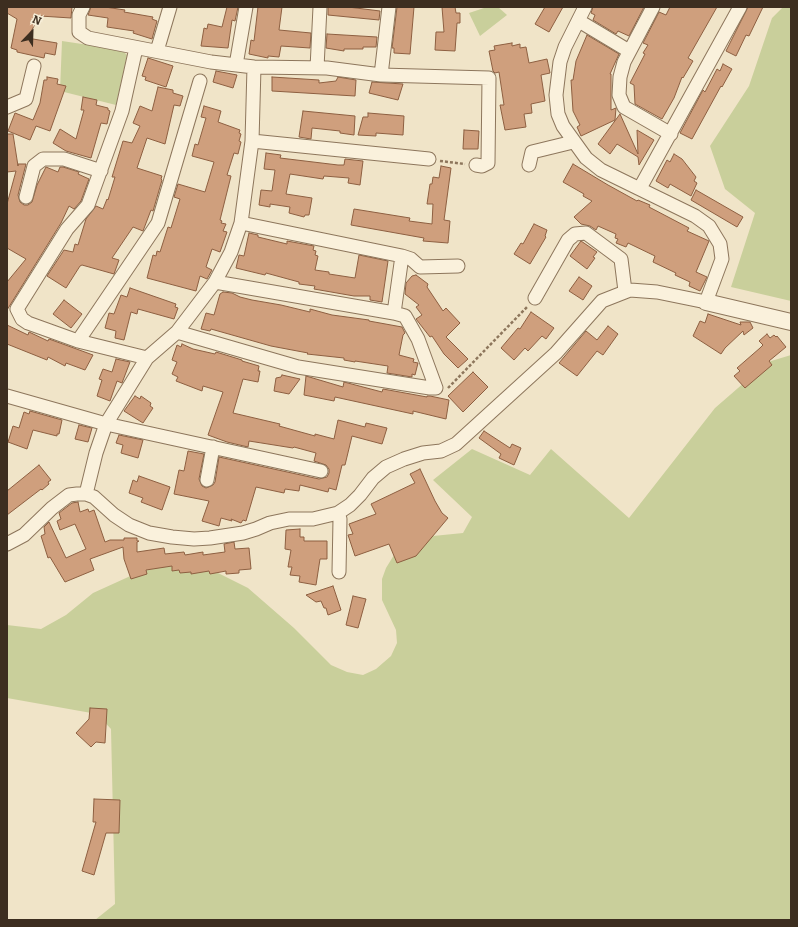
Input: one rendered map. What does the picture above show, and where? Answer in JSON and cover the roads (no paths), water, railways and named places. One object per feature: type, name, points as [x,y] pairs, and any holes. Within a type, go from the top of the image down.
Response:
[{"type":"street","points":[[82,7],[79,15],[79,32],[88,38],[211,62],[254,67],[317,68],[381,75],[489,78],[488,163],[482,166],[476,166]]},
{"type":"street","points":[[157,51],[170,7]]},
{"type":"street","points":[[236,64],[246,7]]},
{"type":"street","points":[[317,68],[320,7]]},
{"type":"street","points":[[381,75],[389,7]]},
{"type":"street","points":[[585,7],[565,47],[560,62],[556,95],[558,114],[563,126],[586,158],[601,170],[695,216],[709,226],[720,244],[722,259],[706,302]]},
{"type":"street","points":[[653,7],[629,51],[620,77],[619,95],[624,108],[671,134]]},
{"type":"street","points":[[640,188],[740,7]]},
{"type":"street","points":[[579,21],[629,51]]},
{"type":"street","points":[[136,48],[122,111],[88,205],[67,229],[12,312],[28,323],[78,341],[147,358]]},
{"type":"street","points":[[7,107],[26,99],[34,66]]},
{"type":"street","points":[[86,494],[96,453],[106,424],[147,358],[177,332],[215,282],[231,252],[241,223],[252,141],[254,67]]},
{"type":"street","points":[[78,341],[158,223],[200,81]]},
{"type":"street","points":[[252,141],[429,159]]},
{"type":"street","points":[[529,165],[532,152],[574,142]]},
{"type":"street","points":[[26,197],[34,166],[43,159],[64,159],[101,171]]},
{"type":"street","points":[[241,223],[402,256],[411,259],[420,267],[458,266]]},
{"type":"street","points":[[535,298],[568,240],[575,234],[586,233],[621,259],[625,291]]},
{"type":"street","points":[[394,313],[402,256]]},
{"type":"street","points":[[177,332],[298,367],[436,388],[418,339],[405,316],[215,282]]},
{"type":"street","points":[[7,544],[24,535],[52,508],[69,495],[86,494],[94,497],[114,515],[129,525],[149,533],[194,539],[243,533],[270,523],[289,519],[314,519],[338,513],[350,505],[373,478],[386,467],[404,458],[423,453],[441,451],[456,444],[556,352],[602,301],[625,291],[657,292],[791,322]]},
{"type":"street","points":[[7,396],[106,424],[320,471]]},
{"type":"street","points":[[207,480],[214,447]]},
{"type":"street","points":[[338,513],[340,519],[339,572]]}]
